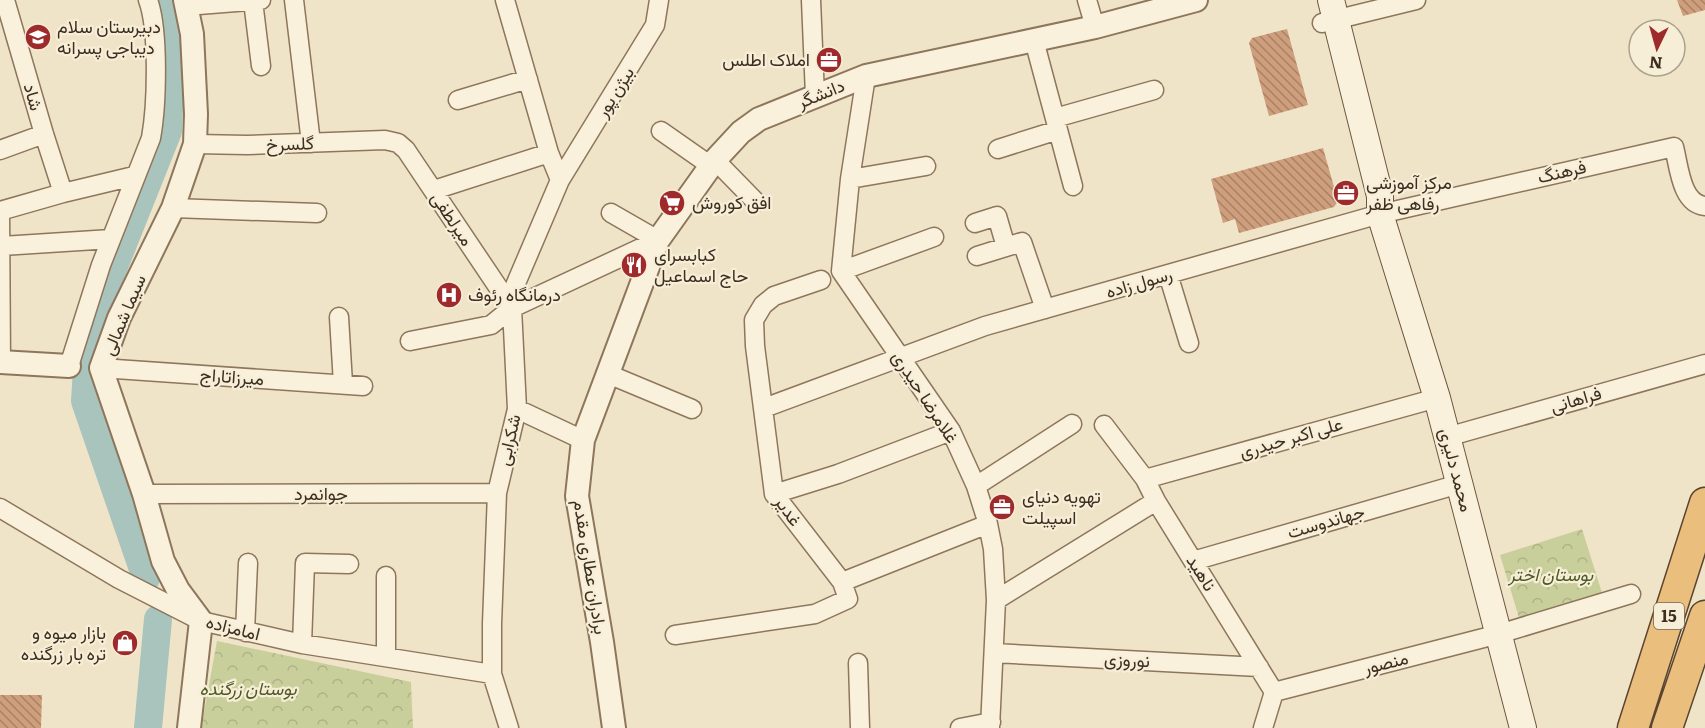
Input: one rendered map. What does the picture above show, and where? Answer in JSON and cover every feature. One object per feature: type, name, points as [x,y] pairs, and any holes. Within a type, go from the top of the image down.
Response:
[{"type":"highway","name":"15","points":[[1633,728],[1705,503]]},
{"type":"highway","name":"15","points":[[1667,728],[1704,618]]},
{"type":"highway","points":[[1689,728],[1704,618]]},
{"type":"main road","name":"محمد دلیری","points":[[1326,11],[1380,196],[1380,214],[1437,398],[1523,728]]},
{"type":"street","name":"شاد","points":[[4,0],[63,193]]},
{"type":"street","name":"سیما شمالی","points":[[69,366],[111,239],[134,176],[151,138],[154,116],[154,24],[147,0]]},
{"type":"street","points":[[185,3],[261,0]]},
{"type":"street","points":[[294,0],[311,143]]},
{"type":"street","points":[[505,0],[549,153],[560,180]]},
{"type":"street","name":"بیژن پور","points":[[560,180],[655,25],[659,0]]},
{"type":"street","points":[[811,0],[815,96]]},
{"type":"street","points":[[1087,0],[1095,27]]},
{"type":"street","name":"دانشگر","points":[[410,341],[491,325],[512,308],[658,240],[713,163],[741,132],[759,119],[866,76],[1095,27],[1196,0]]},
{"type":"street","points":[[1326,11],[1416,0]]},
{"type":"street","points":[[253,1],[261,66]]},
{"type":"street","name":"سیما شمالی","points":[[185,3],[192,46],[196,114],[195,144],[172,208],[119,318],[102,368],[144,494],[163,561],[178,590],[201,621]]},
{"type":"street","points":[[1034,40],[1073,186]]},
{"type":"street","points":[[866,76],[850,179],[841,271],[934,237]]},
{"type":"street","points":[[458,100],[528,80]]},
{"type":"street","points":[[998,148],[1057,124],[1155,90]]},
{"type":"street","points":[[661,131],[713,163],[756,202]]},
{"type":"street","points":[[0,150],[44,134]]},
{"type":"street","name":"گلسرخ","points":[[195,144],[385,140]]},
{"type":"street","name":"میرلطفی","points":[[385,140],[398,143],[406,150],[512,308]]},
{"type":"street","name":"فرهنگ","points":[[1380,214],[1674,147],[1687,194],[1698,206],[1705,206]]},
{"type":"street","points":[[434,190],[549,153]]},
{"type":"street","points":[[850,179],[926,166]]},
{"type":"street","points":[[69,366],[0,362],[2,246],[0,211],[134,176]]},
{"type":"street","name":"شکرابی","points":[[510,728],[492,674],[492,624],[497,493],[517,409],[512,308],[514,288],[560,180]]},
{"type":"street","points":[[172,208],[317,213]]},
{"type":"street","points":[[611,213],[658,240]]},
{"type":"street","name":"رسول زاده","points":[[764,408],[986,326],[1380,214]]},
{"type":"street","points":[[975,223],[997,216],[1006,247]]},
{"type":"street","points":[[2,246],[111,239]]},
{"type":"street","name":"برادران عطاری مقدم","points":[[614,728],[577,496],[583,440],[658,240]]},
{"type":"street","points":[[977,256],[1022,242],[1045,309]]},
{"type":"street","name":"غلامرضا حیدری","points":[[841,271],[951,431],[976,486],[993,549],[996,600],[990,725]]},
{"type":"street","points":[[1168,274],[1189,343]]},
{"type":"street","name":"غدیر","points":[[675,635],[815,614],[848,599],[842,582],[774,494],[754,346],[754,320],[763,306],[774,296],[820,280]]},
{"type":"street","points":[[339,317],[343,384]]},
{"type":"street","name":"فراهانی","points":[[1447,437],[1705,364]]},
{"type":"street","name":"میرزاتاراج","points":[[102,368],[363,386]]},
{"type":"street","points":[[608,374],[692,409]]},
{"type":"street","name":"علی اکبر حیدری","points":[[1145,478],[1437,398]]},
{"type":"street","points":[[517,409],[583,440]]},
{"type":"street","points":[[976,486],[1072,424]]},
{"type":"street","name":"ناهید","points":[[1104,425],[1145,478],[1156,501],[1274,692]]},
{"type":"street","points":[[774,494],[838,474],[951,431]]},
{"type":"street","name":"جهاندوست","points":[[1193,561],[1459,484]]},
{"type":"street","name":"جوانمرد","points":[[144,494],[497,493]]},
{"type":"street","points":[[996,600],[1156,501]]},
{"type":"street","name":"امامزاده","points":[[0,508],[119,579],[201,621],[302,644],[492,674]]},
{"type":"street","points":[[842,582],[988,524]]},
{"type":"street","points":[[302,644],[306,562],[349,564]]},
{"type":"street","points":[[245,632],[248,563]]},
{"type":"street","points":[[386,576],[386,656]]},
{"type":"street","name":"منصور","points":[[1274,692],[1499,634],[1631,594]]},
{"type":"street","points":[[189,728],[201,621]]},
{"type":"street","name":"نوروزی","points":[[994,653],[1259,667]]},
{"type":"street","points":[[858,663],[860,728]]},
{"type":"street","points":[[1263,728],[1274,692]]},
{"type":"street","points":[[960,728],[990,725]]},
{"type":"green space","name":"بوستان اختر","points":[[1582,529],[1603,596],[1520,621],[1500,555]]},
{"type":"green space","name":"بوستان زرگنده","points":[[217,641],[411,682],[413,728],[201,728]]},
{"type":"building","points":[[1677,0],[1705,0],[1705,10],[1683,16]]},
{"type":"building","points":[[1287,29],[1308,105],[1269,116],[1249,43],[1252,38]]},
{"type":"building","points":[[1323,148],[1338,201],[1334,207],[1239,233],[1235,219],[1223,223],[1211,179]]},
{"type":"building","points":[[0,695],[42,695],[41,728],[0,728]]},
{"type":"waterway","points":[[146,578],[85,401],[87,369],[113,269],[168,131],[173,18],[167,0]]},
{"type":"waterway","points":[[148,728],[158,619]]},
{"type":"place","name":"دبیرستان سلام دیباجی پسرانه","points":[[38,37]]},
{"type":"place","name":"املاک اطلس","points":[[829,60]]},
{"type":"place","name":"مرکز آموزشی رفاهی ظفر","points":[[1346,193]]},
{"type":"place","name":"افق کوروش","points":[[672,203]]},
{"type":"place","name":"کبابسرای حاج اسماعیل","points":[[634,265]]},
{"type":"place","name":"درمانگاه رئوف","points":[[449,295]]},
{"type":"place","name":"تهویه دنیای اسپیلت","points":[[1002,507]]},
{"type":"place","name":"بازار میوه و تره بار زرگنده","points":[[125,643]]}]
